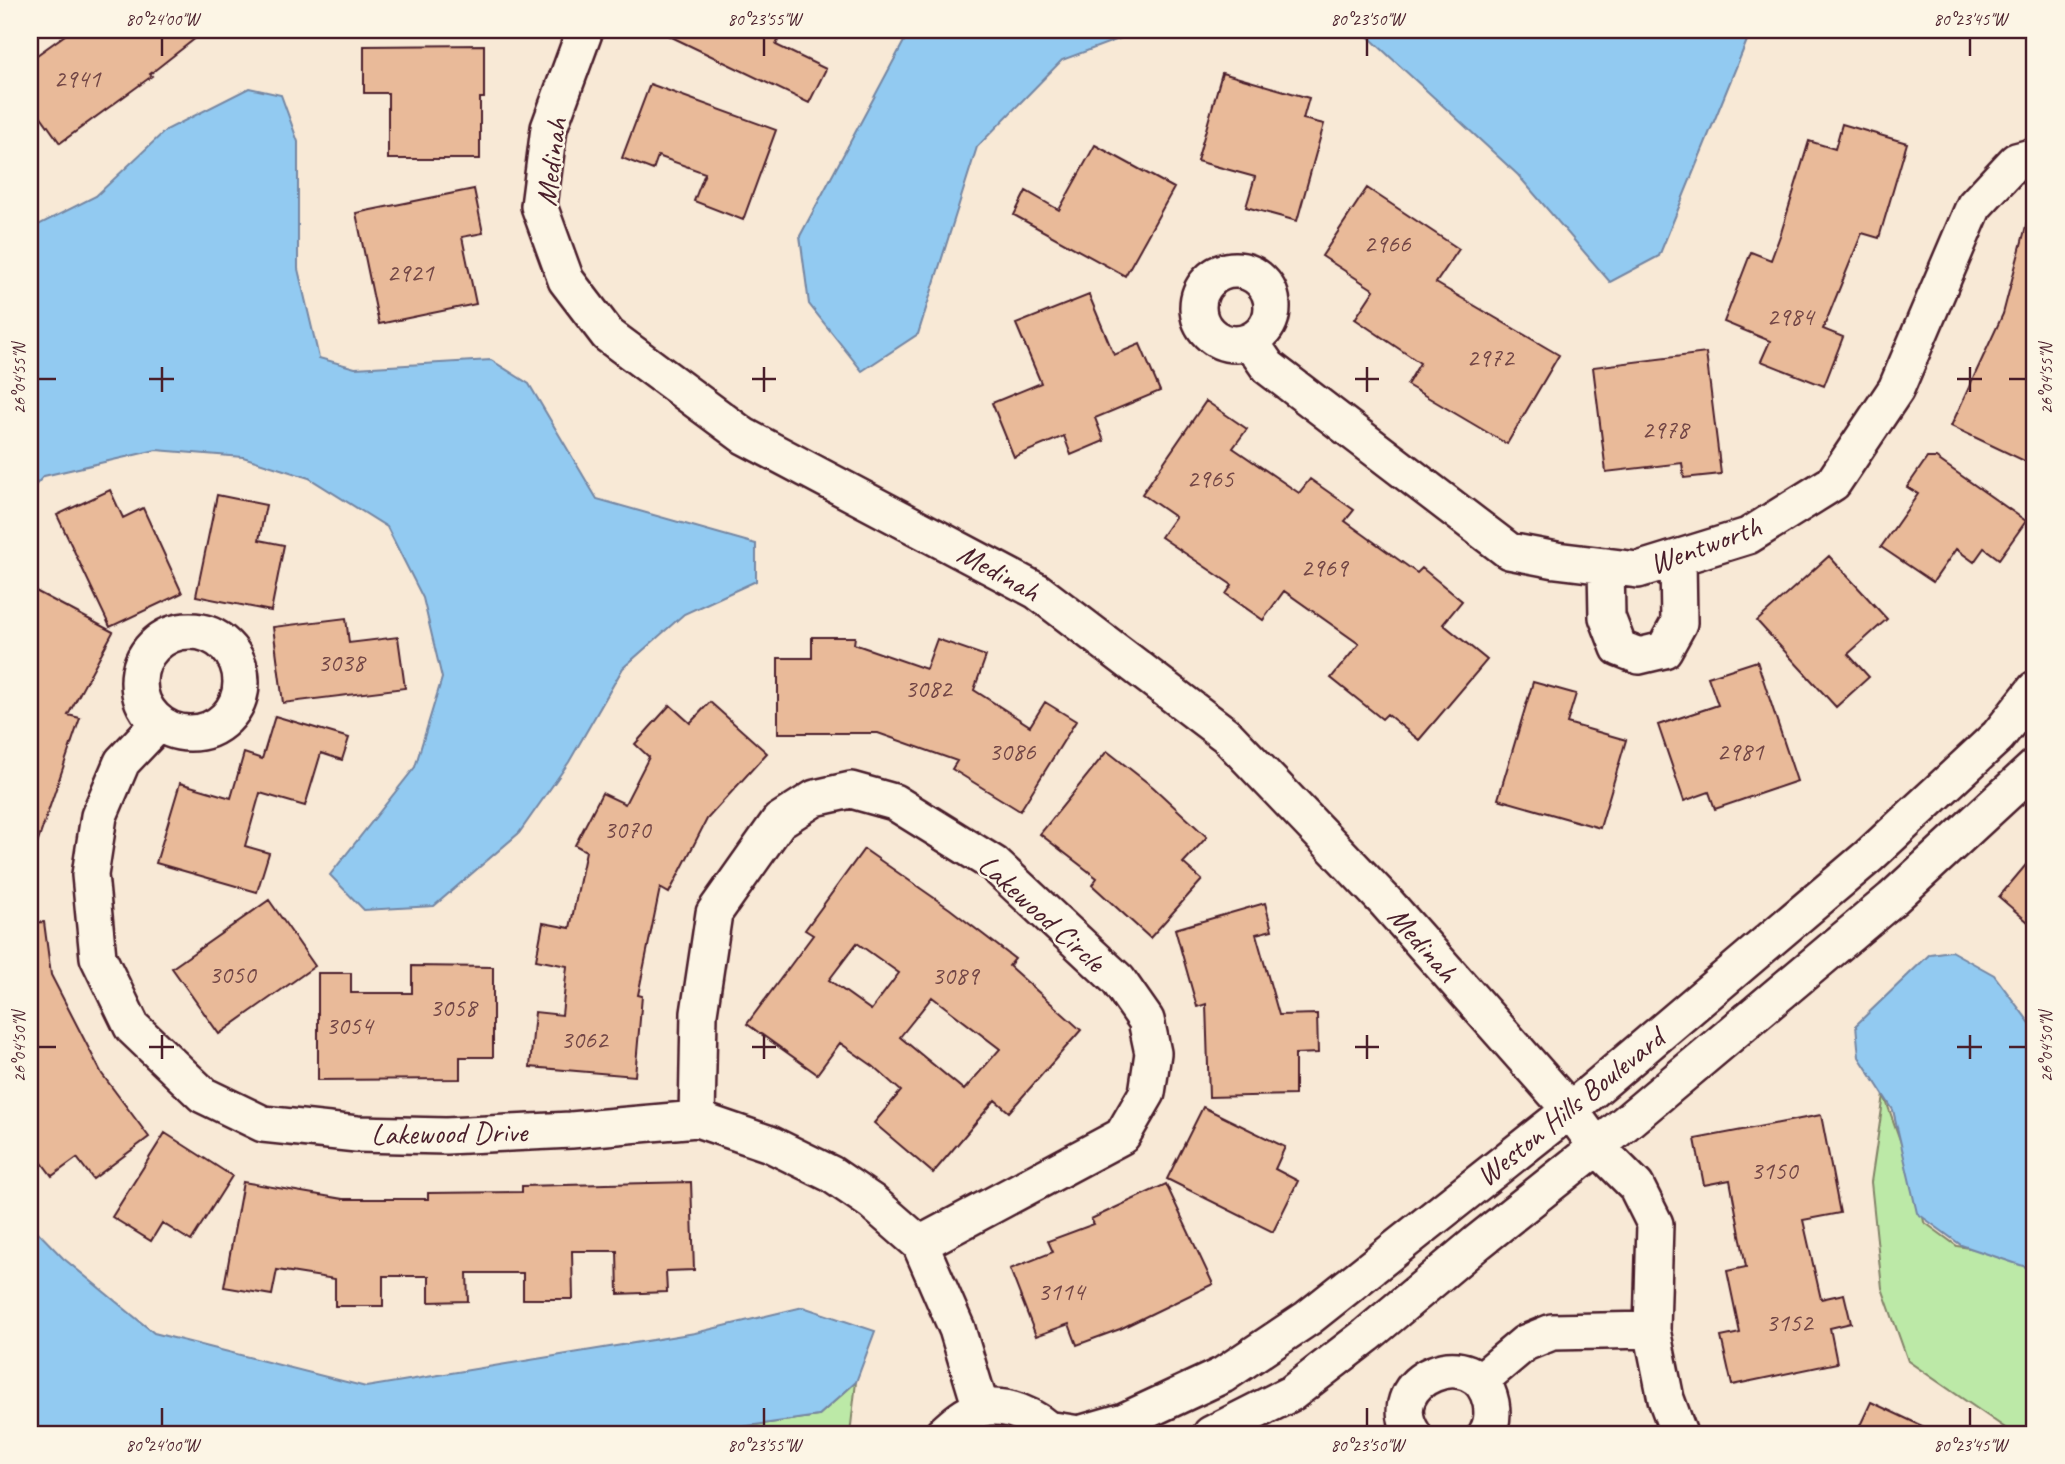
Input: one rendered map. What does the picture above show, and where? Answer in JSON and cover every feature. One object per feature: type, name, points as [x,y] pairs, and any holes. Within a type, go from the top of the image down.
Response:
[{"type":"street","name":"Medinah","points":[[585,30],[550,128],[540,206],[566,280],[608,335],[744,436],[1037,591],[1226,735],[1385,901],[1570,1111],[1597,1147],[1636,1186],[1655,1224],[1653,1330],[1666,1399],[1679,1434]]},
{"type":"street","name":"Wentworth","points":[[1250,341],[1268,367],[1509,551],[1638,570],[1748,536],[1833,483],[1896,389],[1974,206],[2016,160],[2035,156]]},
{"type":"street","points":[[1606,566],[1607,618],[1619,648],[1639,656],[1664,650],[1679,623],[1678,558]]},
{"type":"street","name":"Weston Hills Boulevard","points":[[1049,1431],[1079,1434],[1124,1421],[1223,1375],[1308,1318],[1570,1111],[1870,856],[1998,736],[2035,689]]},
{"type":"street","name":"Lakewood Drive","points":[[158,724],[122,762],[100,816],[90,875],[98,957],[132,1027],[203,1095],[263,1124],[357,1134],[446,1136],[571,1130],[696,1119],[770,1144],[831,1174],[872,1202],[920,1244],[957,1329],[981,1408]]},
{"type":"street","name":"Weston Hills Boulevard","points":[[1211,1434],[1292,1393],[1597,1147],[1892,899],[2035,767]]},
{"type":"street","name":"Lakewood Circle","points":[[696,1119],[699,1013],[714,913],[779,821],[815,798],[851,790],[894,802],[994,864],[1118,980],[1146,1020],[1153,1053],[1147,1093],[1122,1136],[920,1244]]},
{"type":"street","points":[[1480,1381],[1525,1343],[1552,1332],[1653,1330]]},
{"type":"street","points":[[1413,1434],[1409,1429],[1406,1412],[1409,1395],[1419,1381],[1433,1372],[1449,1369],[1466,1372],[1480,1381],[1489,1396],[1493,1412],[1486,1434]]},
{"type":"street","points":[[943,1434],[958,1420],[981,1408],[1013,1410],[1032,1418],[1049,1431]]},
{"type":"green space","points":[[1884,1095],[1918,1191],[1924,1222],[1957,1246],[2035,1258],[2035,1434],[2014,1434],[1908,1361],[1882,1288],[1871,1182]]},
{"type":"green space","points":[[856,1382],[850,1434],[720,1434],[741,1427],[818,1416]]},
{"type":"water","points":[[910,30],[1143,30],[1062,60],[977,147],[918,334],[862,371],[809,304],[800,236]]},
{"type":"water","points":[[1361,30],[1838,30],[1748,38],[1659,256],[1610,282],[1518,175]]},
{"type":"water","points":[[249,88],[281,95],[298,142],[298,269],[319,358],[355,368],[491,360],[529,384],[597,499],[756,544],[756,581],[684,614],[623,668],[569,762],[519,833],[434,906],[364,910],[330,875],[415,767],[442,678],[423,598],[387,527],[309,478],[243,457],[156,450],[44,476],[30,491],[30,229],[96,196],[166,130]]},
{"type":"water","points":[[1951,951],[1994,975],[2035,1030],[2035,1270],[1961,1245],[1917,1213],[1893,1110],[1859,1057],[1856,1025],[1930,954]]},
{"type":"water","points":[[30,1224],[63,1258],[154,1333],[366,1387],[695,1333],[803,1307],[875,1331],[856,1382],[818,1416],[741,1427],[720,1434],[30,1434]]},
{"type":"building","points":[[72,30],[206,30],[150,74],[152,76],[60,143],[30,101],[30,60]]},
{"type":"building","points":[[657,30],[783,30],[776,45],[826,69],[809,103]]},
{"type":"building","points":[[484,45],[484,98],[480,98],[480,159],[388,159],[388,93],[364,93],[364,46]]},
{"type":"building","points":[[1222,73],[1309,98],[1303,119],[1324,124],[1297,221],[1246,207],[1255,177],[1197,161]]},
{"type":"building","points":[[650,84],[776,130],[743,220],[694,201],[705,173],[658,156],[653,170],[622,158]]},
{"type":"building","points":[[1842,124],[1907,143],[1879,238],[1862,233],[1823,329],[1843,337],[1824,386],[1761,361],[1770,341],[1724,322],[1751,252],[1771,260],[1809,141],[1835,149]]},
{"type":"building","points":[[1095,145],[1174,188],[1125,276],[1014,215],[1026,191],[1059,210]]},
{"type":"building","points":[[1367,188],[1459,249],[1436,283],[1559,355],[1507,444],[1407,385],[1420,363],[1355,319],[1374,290],[1322,256]]},
{"type":"building","points":[[474,189],[483,233],[462,237],[476,304],[379,324],[356,213]]},
{"type":"building","points":[[2027,222],[2035,223],[2035,466],[1951,426],[2003,314]]},
{"type":"building","points":[[1089,295],[1114,355],[1140,344],[1160,391],[1095,418],[1104,441],[1071,455],[1064,436],[1014,457],[992,403],[1041,383],[1016,324]]},
{"type":"building","points":[[1706,353],[1721,474],[1684,478],[1682,463],[1606,472],[1593,367]]},
{"type":"building","points":[[1206,401],[1247,429],[1233,448],[1299,493],[1310,479],[1354,510],[1345,521],[1417,573],[1422,568],[1462,601],[1443,624],[1487,660],[1419,740],[1387,714],[1382,719],[1331,678],[1359,644],[1284,591],[1263,620],[1226,594],[1232,585],[1161,537],[1175,517],[1142,494]]},
{"type":"building","points":[[1927,458],[1936,458],[2026,521],[1999,559],[1984,548],[1974,562],[1956,549],[1933,582],[1881,547],[1918,494],[1907,487]]},
{"type":"building","points":[[110,490],[123,518],[143,508],[182,593],[110,627],[57,515]]},
{"type":"building","points":[[217,495],[266,505],[259,540],[284,545],[271,611],[196,596]]},
{"type":"building","points":[[1829,556],[1887,619],[1848,654],[1869,677],[1836,707],[1757,621]]},
{"type":"building","points":[[30,588],[113,632],[68,715],[80,718],[34,853],[30,853]]},
{"type":"building","points":[[346,618],[349,643],[398,637],[405,688],[283,703],[273,627]]},
{"type":"building","points":[[812,637],[855,637],[854,644],[926,669],[937,639],[986,656],[974,690],[1030,726],[1045,702],[1076,721],[1020,811],[952,769],[957,761],[878,733],[778,733],[778,658],[812,658]]},
{"type":"building","points":[[1757,661],[1797,781],[1715,809],[1709,792],[1684,801],[1658,725],[1718,705],[1708,677]]},
{"type":"building","points":[[1533,682],[1576,694],[1567,723],[1626,740],[1600,828],[1498,799]]},
{"type":"building","points":[[710,702],[767,753],[707,819],[669,893],[660,888],[638,995],[642,996],[635,1076],[530,1067],[535,1012],[562,1015],[567,966],[536,960],[543,923],[570,928],[586,851],[575,845],[602,793],[625,804],[649,757],[635,744],[670,705],[690,723]]},
{"type":"building","points":[[275,716],[349,738],[342,760],[321,753],[305,806],[260,793],[245,846],[269,853],[257,892],[156,863],[180,783],[231,798],[244,753],[262,759]]},
{"type":"building","points":[[1107,751],[1153,787],[1207,837],[1183,863],[1202,880],[1150,938],[1092,885],[1097,878],[1040,834]]},
{"type":"building","points":[[864,849],[950,909],[1015,959],[1009,966],[1081,1030],[1009,1112],[995,1100],[933,1173],[874,1123],[901,1091],[873,1066],[840,1043],[817,1074],[747,1024],[813,935],[805,930]],"holes":[[[857,943],[899,973],[871,1010],[829,980]],[[932,997],[1000,1049],[964,1090],[900,1037]]]},
{"type":"building","points":[[2035,854],[2035,928],[1999,897]]},
{"type":"building","points":[[269,900],[315,966],[219,1034],[172,968]]},
{"type":"building","points":[[1265,903],[1272,930],[1256,934],[1279,1015],[1317,1014],[1318,1053],[1295,1054],[1295,1095],[1209,1097],[1206,1004],[1197,1007],[1175,929]]},
{"type":"building","points":[[44,922],[51,975],[102,1074],[149,1137],[93,1179],[77,1158],[52,1176],[30,1147],[30,923]]},
{"type":"building","points":[[412,966],[493,967],[493,1057],[460,1057],[460,1079],[318,1080],[318,973],[351,973],[351,993],[412,993]]},
{"type":"building","points":[[1203,1107],[1285,1147],[1275,1169],[1298,1181],[1273,1232],[1167,1179]]},
{"type":"building","points":[[1821,1115],[1840,1213],[1803,1220],[1821,1299],[1844,1294],[1851,1323],[1830,1328],[1837,1363],[1732,1385],[1721,1337],[1740,1333],[1727,1271],[1746,1267],[1730,1180],[1704,1185],[1695,1139]]},
{"type":"building","points":[[165,1133],[232,1176],[191,1241],[162,1223],[151,1241],[112,1217]]},
{"type":"building","points":[[243,1182],[343,1199],[428,1199],[428,1193],[522,1192],[522,1186],[691,1182],[694,1270],[666,1271],[667,1292],[618,1294],[617,1251],[572,1251],[573,1299],[523,1299],[523,1273],[467,1273],[468,1301],[429,1302],[429,1276],[383,1276],[383,1306],[335,1306],[335,1279],[277,1270],[272,1295],[224,1287]]},
{"type":"building","points":[[1166,1184],[1213,1284],[1120,1329],[1077,1345],[1069,1324],[1036,1336],[1010,1269],[1053,1252],[1048,1241],[1094,1224],[1091,1219]]},
{"type":"building","points":[[1871,1402],[1939,1434],[1856,1434]]}]
